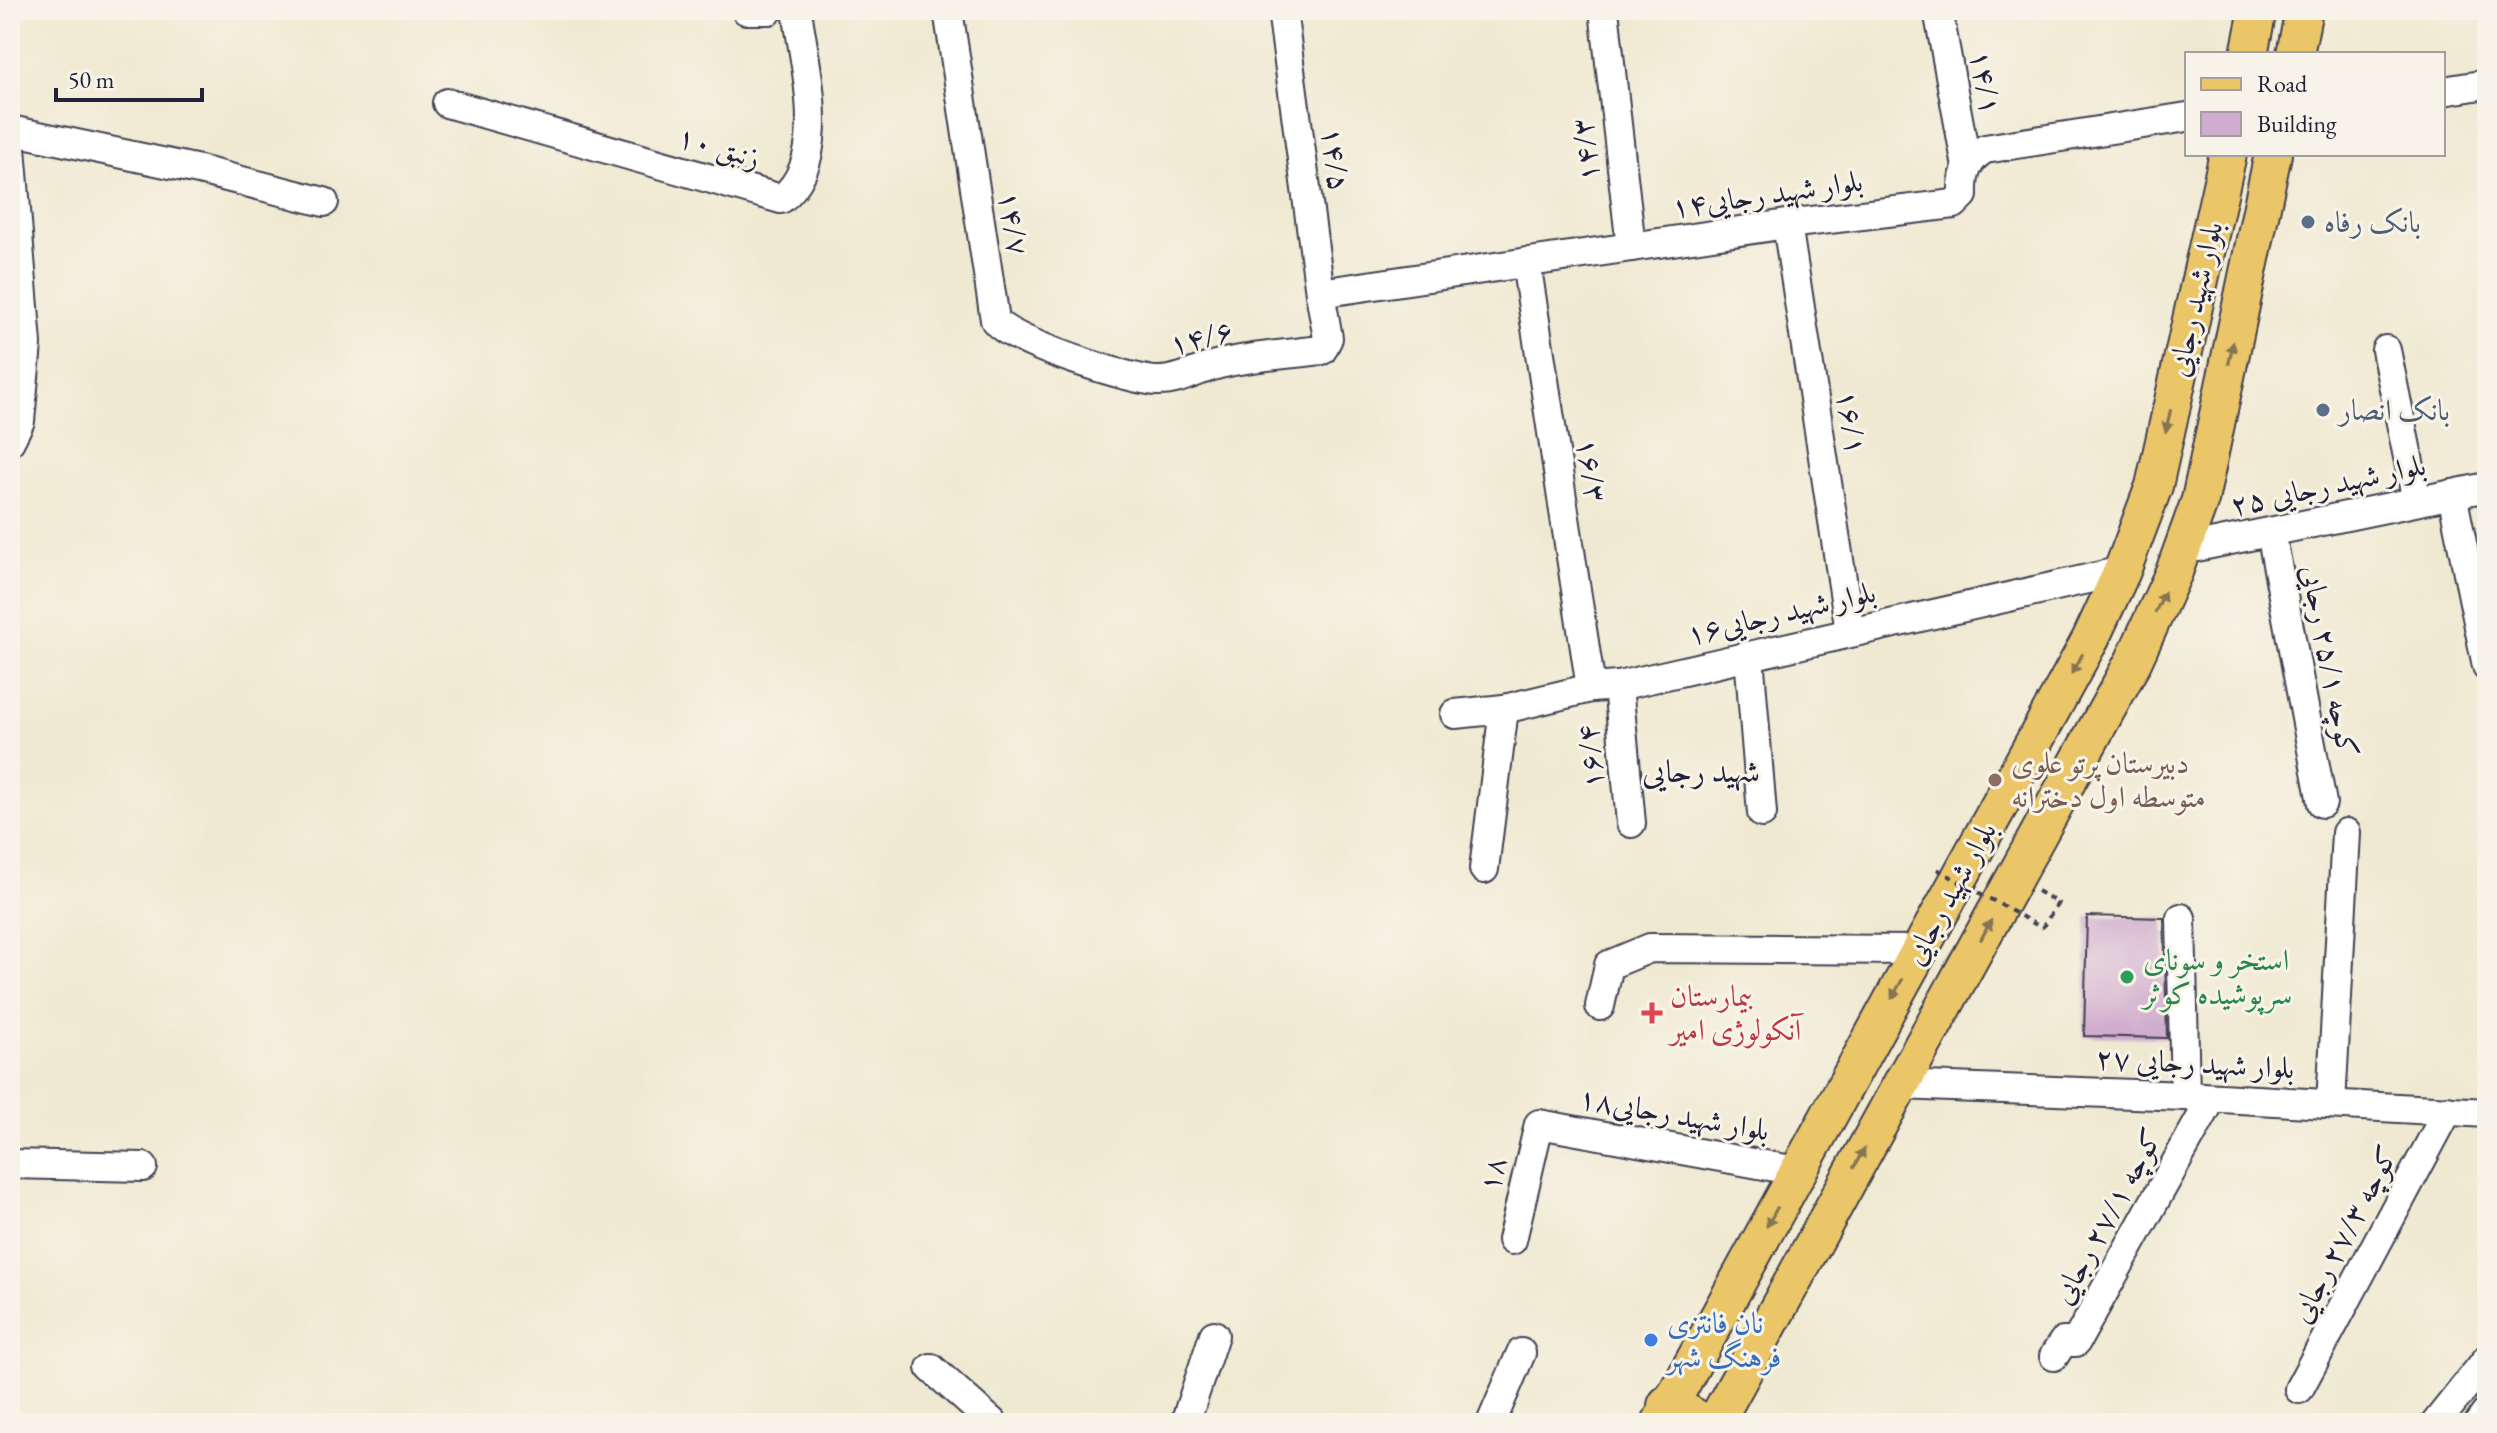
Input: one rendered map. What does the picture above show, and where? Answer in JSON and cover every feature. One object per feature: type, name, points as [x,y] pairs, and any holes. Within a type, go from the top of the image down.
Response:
[{"type":"main road","points":[[2249,52],[2258,10]]},
{"type":"main road","points":[[2295,52],[2304,10]]},
{"type":"main road","name":"بلوار شهید رجایی","points":[[1676,1417],[1797,1171],[2090,640],[2122,571],[2154,486],[2228,156]]},
{"type":"main road","name":"بلوار شهید رجایی","points":[[1715,1423],[2133,662],[2182,550],[2200,500],[2273,156]]},
{"type":"street","points":[[746,10],[769,10]]},
{"type":"street","name":"زنبق ۱۰","points":[[447,103],[781,199],[794,190],[809,159],[811,134],[797,10]]},
{"type":"street","name":"۱۴/۷","points":[[948,10],[998,327]]},
{"type":"street","name":"۱۴/۳","points":[[1604,10],[1631,247]]},
{"type":"street","name":"۱۴/۱","points":[[1938,10],[1967,167]]},
{"type":"street","name":"۱۴/۵","points":[[1284,22],[1320,293]]},
{"type":"street","points":[[2445,91],[2487,84]]},
{"type":"street","points":[[1967,167],[1979,153],[1993,147],[2185,117]]},
{"type":"street","points":[[10,130],[199,170],[324,202]]},
{"type":"street","points":[[10,136],[27,344],[17,377],[20,421],[10,441]]},
{"type":"street","name":"بلوار شهید رجایی۱۴","points":[[1320,293],[1787,224],[1954,204],[1963,195],[1967,167]]},
{"type":"street","name":"۱۶/۱","points":[[1787,224],[1850,631]]},
{"type":"street","name":"۱۶/۳","points":[[1526,262],[1604,687]]},
{"type":"street","name":"۱۴/۶","points":[[998,327],[1059,353],[1144,380],[1160,381],[1178,379],[1223,363],[1322,350],[1328,338],[1320,293]]},
{"type":"street","points":[[2386,350],[2417,501]]},
{"type":"street","name":"۲۵ بلوار شهید رجایی","points":[[2182,550],[2487,487]]},
{"type":"street","points":[[2452,494],[2487,666]]},
{"type":"street","name":"کوچه ۲۵/۱ رجایی","points":[[2271,532],[2322,803]]},
{"type":"street","name":"بلوار شهید رجایی۱۶","points":[[1455,714],[1504,709],[2122,571]]},
{"type":"street","points":[[1749,656],[1762,813]]},
{"type":"street","name":"۱۶/۴","points":[[1604,687],[1631,823]]},
{"type":"street","points":[[1484,869],[1504,709]]},
{"type":"street","points":[[2331,1104],[2346,833]]},
{"type":"street","points":[[2181,918],[2199,1097]]},
{"type":"street","points":[[1600,1006],[1609,965],[1650,948],[1919,950]]},
{"type":"street","name":"۲۷ بلوار شهید رجایی","points":[[1899,1085],[2487,1113]]},
{"type":"street","name":"کوچه ۲۷/۱ رجایی","points":[[2054,1356],[2063,1342],[2076,1342],[2199,1097]]},
{"type":"street","name":"کوچه ۲۷/۳ رجایی","points":[[2299,1389],[2448,1110]]},
{"type":"street","name":"بلوار شهید رجایی۱۸","points":[[1539,1124],[1797,1171]]},
{"type":"street","name":"۱۸","points":[[1512,1240],[1539,1124]]},
{"type":"street","points":[[10,1164],[143,1167]]},
{"type":"street","points":[[1185,1423],[1214,1335]]},
{"type":"street","points":[[1491,1423],[1521,1353]]},
{"type":"street","points":[[2436,1423],[2487,1359]]},
{"type":"street","points":[[931,1368],[993,1423]]},
{"type":"street","points":[[2479,1423],[2487,1412]]},
{"type":"path","points":[[1937,869],[2042,928],[2058,903]]},
{"type":"building","name":"استخر و سونای سرپوشیده کوثر","points":[[2087,916],[2164,918],[2167,1038],[2084,1036]]},
{"type":"place","name":"بانک رفاه","points":[[2308,222]]},
{"type":"place","name":"بانک انصار","points":[[2323,410]]},
{"type":"place","name":"دبیرستان پرتو علوی متوسطه اول دخترانه","points":[[1995,780]]},
{"type":"place","name":"استخر و سونای سرپوشیده کوثر","points":[[2127,977]]},
{"type":"place","name":"بیمارستان آنکولوژی امیر","points":[[1652,1013]]},
{"type":"place","name":"نان فانتزی فرهنگ شهر","points":[[1651,1340]]},
{"type":"district","name":"شهید رجایی","points":[[1701,771]]}]
